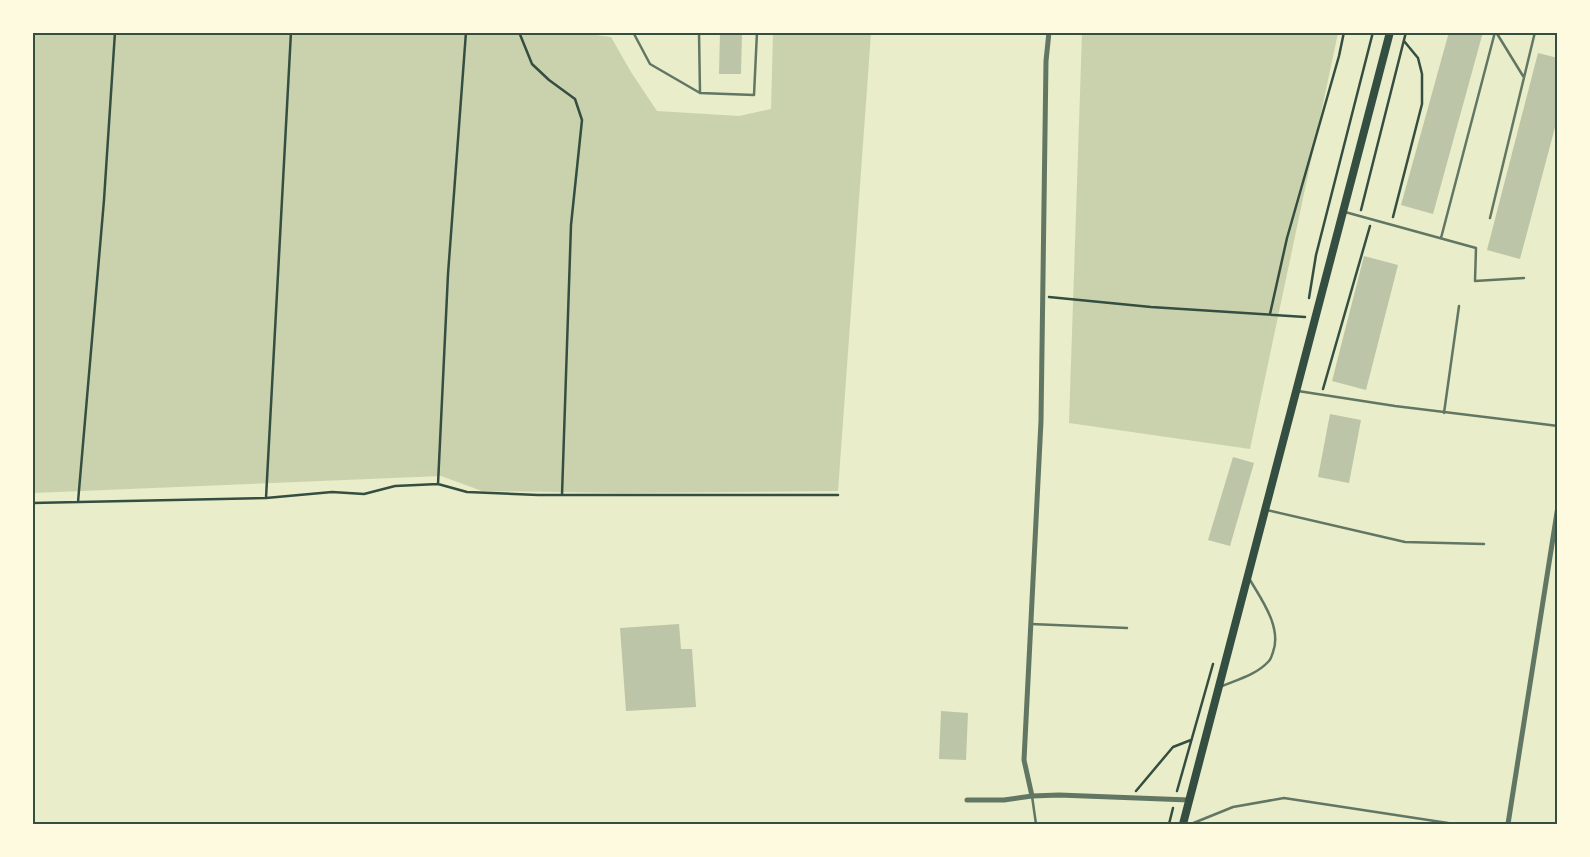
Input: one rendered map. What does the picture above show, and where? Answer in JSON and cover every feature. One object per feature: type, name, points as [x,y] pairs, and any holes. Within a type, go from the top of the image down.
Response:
[{"type":"main road","points":[[1182,824],[1390,32]]},
{"type":"street","points":[[1032,796],[1024,760],[1041,421],[1048,32]]},
{"type":"street","points":[[1508,824],[1558,506]]},
{"type":"street","points":[[968,800],[1004,800],[1059,795],[1189,800]]},
{"type":"lane","points":[[633,32],[650,64],[700,92],[754,95],[756,32]]},
{"type":"lane","points":[[699,32],[700,92]]},
{"type":"lane","points":[[1496,32],[1524,77]]},
{"type":"lane","points":[[1441,238],[1496,32]]},
{"type":"lane","points":[[1490,218],[1535,32]]},
{"type":"lane","points":[[1343,212],[1476,248],[1475,281],[1524,278]]},
{"type":"lane","points":[[1444,413],[1458,306]]},
{"type":"lane","points":[[1296,391],[1444,413],[1558,426]]},
{"type":"lane","points":[[1265,510],[1405,542],[1484,544]]},
{"type":"lane","points":[[1218,688],[1249,675],[1269,662],[1276,645],[1274,628],[1264,602],[1248,577]]},
{"type":"lane","points":[[1032,624],[1127,628]]},
{"type":"lane","points":[[1032,796],[1036,824]]},
{"type":"lane","points":[[1192,824],[1233,807],[1284,798],[1448,823]]},
{"type":"path","points":[[78,502],[104,200],[115,32]]},
{"type":"path","points":[[266,498],[291,32]]},
{"type":"path","points":[[438,484],[448,274],[466,32]]},
{"type":"path","points":[[519,32],[532,64],[549,80],[575,99],[582,120],[571,225],[562,495]]},
{"type":"path","points":[[1270,314],[1287,238],[1339,56],[1344,32]]},
{"type":"path","points":[[1309,299],[1316,255],[1373,32]]},
{"type":"path","points":[[1360,216],[1406,32]]},
{"type":"path","points":[[1391,225],[1422,104],[1422,74],[1418,58],[1404,41]]},
{"type":"path","points":[[1322,394],[1372,220]]},
{"type":"path","points":[[1043,296],[1151,308],[1306,317]]},
{"type":"path","points":[[32,503],[266,498],[332,492],[364,494],[395,486],[438,484],[467,492],[562,495],[838,495]]},
{"type":"path","points":[[1169,824],[1214,663]]},
{"type":"path","points":[[1130,798],[1173,747],[1192,739]]},
{"type":"green space","points":[[32,33],[580,33],[611,37],[657,111],[739,116],[771,109],[773,33],[871,33],[838,491],[623,493],[482,491],[441,476],[33,493]]},
{"type":"green space","points":[[1082,33],[1338,33],[1250,449],[1069,423]]},
{"type":"building","points":[[720,32],[742,32],[741,74],[719,74]]},
{"type":"building","points":[[1449,32],[1483,32],[1433,214],[1401,205]]},
{"type":"building","points":[[1538,53],[1558,58],[1558,116],[1520,259],[1487,250]]},
{"type":"building","points":[[1364,256],[1398,265],[1366,390],[1332,381]]},
{"type":"building","points":[[1330,414],[1361,420],[1349,483],[1318,477]]},
{"type":"building","points":[[1233,457],[1254,463],[1230,546],[1208,540]]},
{"type":"building","points":[[679,624],[681,649],[692,649],[696,707],[626,711],[620,628]]},
{"type":"building","points":[[941,711],[968,713],[966,760],[939,759]]}]
